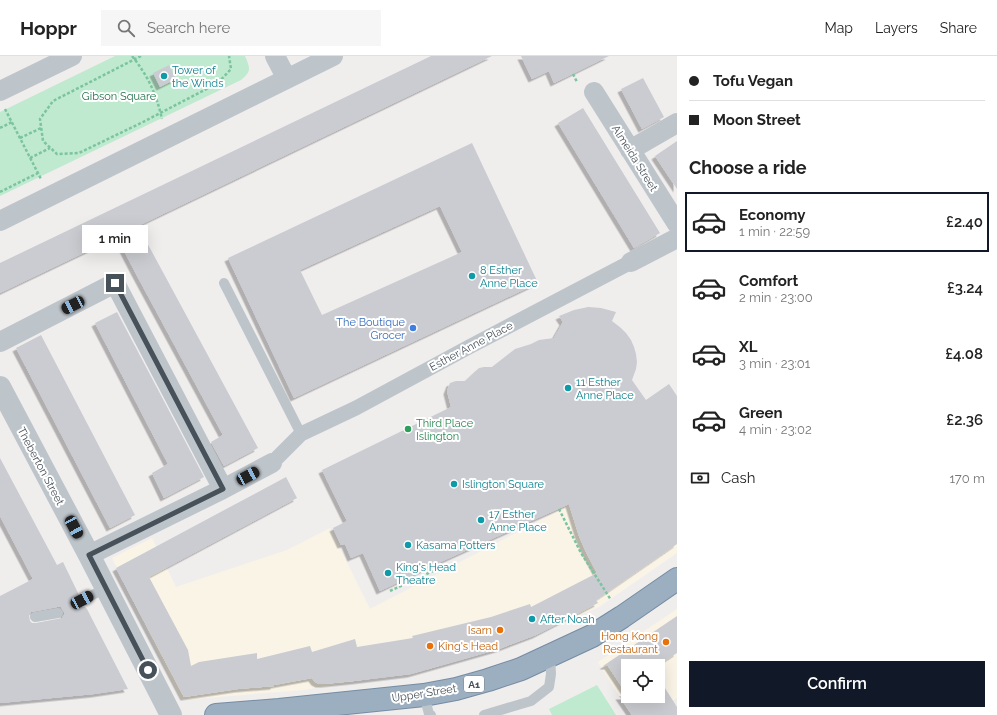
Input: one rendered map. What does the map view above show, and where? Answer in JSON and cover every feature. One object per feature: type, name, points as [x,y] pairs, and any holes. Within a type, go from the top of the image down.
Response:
[{"type":"highway","name":"Upper Street","points":[[216,715],[427,705],[456,689],[521,669],[592,636],[677,579]]},
{"type":"street","points":[[2,98],[72,56]]},
{"type":"street","points":[[275,56],[287,79]]},
{"type":"street","points":[[0,221],[333,56]]},
{"type":"street","name":"Almeida Street","points":[[594,92],[677,224]]},
{"type":"street","points":[[630,150],[677,123]]},
{"type":"street","name":"Esther Anne Place","points":[[272,463],[302,434],[356,408],[677,238]]},
{"type":"street","points":[[0,342],[115,283],[223,489]]},
{"type":"street","name":"Theberton Street","points":[[0,387],[89,555],[171,715]]},
{"type":"street","points":[[89,555],[223,489],[272,463]]},
{"type":"lane","points":[[224,283],[302,434]]},
{"type":"lane","points":[[82,600],[106,588]]},
{"type":"lane","points":[[35,617],[58,613]]},
{"type":"lane","points":[[484,715],[531,701],[550,687],[550,656]]},
{"type":"path","points":[[132,56],[151,83],[161,113],[166,139]]},
{"type":"path","points":[[141,56],[53,101],[40,119],[43,140],[50,148],[57,154],[79,153],[161,113],[218,83],[231,68],[229,56]]},
{"type":"path","points":[[2,98],[30,158],[50,148]]},
{"type":"path","points":[[0,128],[12,122]]},
{"type":"path","points":[[20,138],[41,128]]},
{"type":"path","points":[[0,192],[38,173]]},
{"type":"path","points":[[559,509],[581,553],[622,617]]},
{"type":"path","points":[[390,591],[433,571]]},
{"type":"shaded area","points":[[677,429],[677,553],[599,607],[512,644],[499,649],[373,678],[304,690],[181,700],[112,558],[152,538],[176,587],[287,550],[330,528],[370,609],[579,500]]},
{"type":"shaded area","points":[[677,609],[677,698],[650,715],[631,715],[624,703],[665,703],[665,659],[621,659],[621,699],[598,662]]},
{"type":"green space","name":"Gibson Square","points":[[115,56],[245,56],[249,69],[247,74],[241,80],[0,196],[0,112]]},
{"type":"green space","points":[[597,685],[616,715],[552,715],[549,709]]},
{"type":"building","points":[[431,56],[492,56],[138,226],[258,448],[224,466],[211,442],[223,435],[117,237],[0,293],[0,263]]},
{"type":"building","points":[[521,56],[609,56],[554,83],[549,71],[532,79]]},
{"type":"building","name":"Tower of the Winds","points":[[169,65],[176,79],[160,87],[153,73]]},
{"type":"building","points":[[643,78],[664,117],[642,129],[621,89]]},
{"type":"building","points":[[583,108],[660,233],[634,248],[558,123]]},
{"type":"building","points":[[677,141],[677,189],[655,156]]},
{"type":"building","name":"8 Esther Anne Place","points":[[472,143],[538,283],[294,398],[228,258]],"holes":[[[440,206],[462,252],[322,315],[300,270]]]},
{"type":"building","points":[[588,307],[601,308],[616,312],[612,321],[626,333],[631,340],[636,354],[636,369],[632,380],[646,400],[669,384],[677,396],[677,544],[596,600],[598,603],[536,635],[499,649],[411,674],[324,684],[315,682],[312,678],[274,686],[238,689],[184,697],[116,568],[286,477],[297,498],[149,577],[188,650],[191,666],[199,662],[257,653],[257,659],[310,646],[312,652],[355,639],[357,647],[413,638],[412,636],[491,617],[530,604],[531,607],[597,573],[579,536],[569,504],[380,591],[363,553],[351,558],[345,544],[341,545],[333,528],[347,521],[322,470],[451,407],[447,391],[450,383],[465,381],[479,368],[492,367],[515,349],[539,340],[554,338],[563,322],[559,316],[574,310]]},
{"type":"building","points":[[117,312],[204,477],[164,498],[152,473],[168,464],[95,323]]},
{"type":"building","points":[[41,335],[135,515],[110,528],[16,348]]},
{"type":"building","points":[[0,458],[57,565],[63,562],[79,595],[76,598],[76,604],[79,607],[85,607],[87,609],[128,689],[94,694],[0,703],[0,596],[33,579],[0,516]],"holes":[[[61,607],[64,612],[62,618],[36,623],[32,623],[30,621],[29,615],[31,612]]]},
{"type":"building","points":[[677,616],[677,653],[665,661],[665,659],[621,659],[621,686],[608,666],[603,666]]},
{"type":"building","points":[[665,688],[677,707],[677,715],[632,715],[624,703],[665,703]]},
{"type":"place","name":"Tower of the Winds","points":[[164,76]]},
{"type":"place","name":"8 Esther Anne Place","points":[[472,276]]},
{"type":"place","name":"The Boutique Grocer","points":[[413,328]]},
{"type":"place","name":"11 Esther Anne Place","points":[[568,388]]},
{"type":"place","name":"Third Place Islington","points":[[408,429]]},
{"type":"place","name":"Islington Square","points":[[454,484]]},
{"type":"place","name":"17 Esther Anne Place","points":[[481,520]]},
{"type":"place","name":"Kasama Potters","points":[[408,545]]},
{"type":"place","name":"King's Head Theatre","points":[[388,573]]},
{"type":"place","name":"After Noah","points":[[532,619]]},
{"type":"place","name":"Isarn","points":[[500,630]]},
{"type":"place","name":"Hong Kong Restaurant","points":[[666,642]]},
{"type":"place","name":"King's Head","points":[[430,646]]},
{"type":"route","points":[[115,283],[223,489],[89,555],[148,670]]}]
